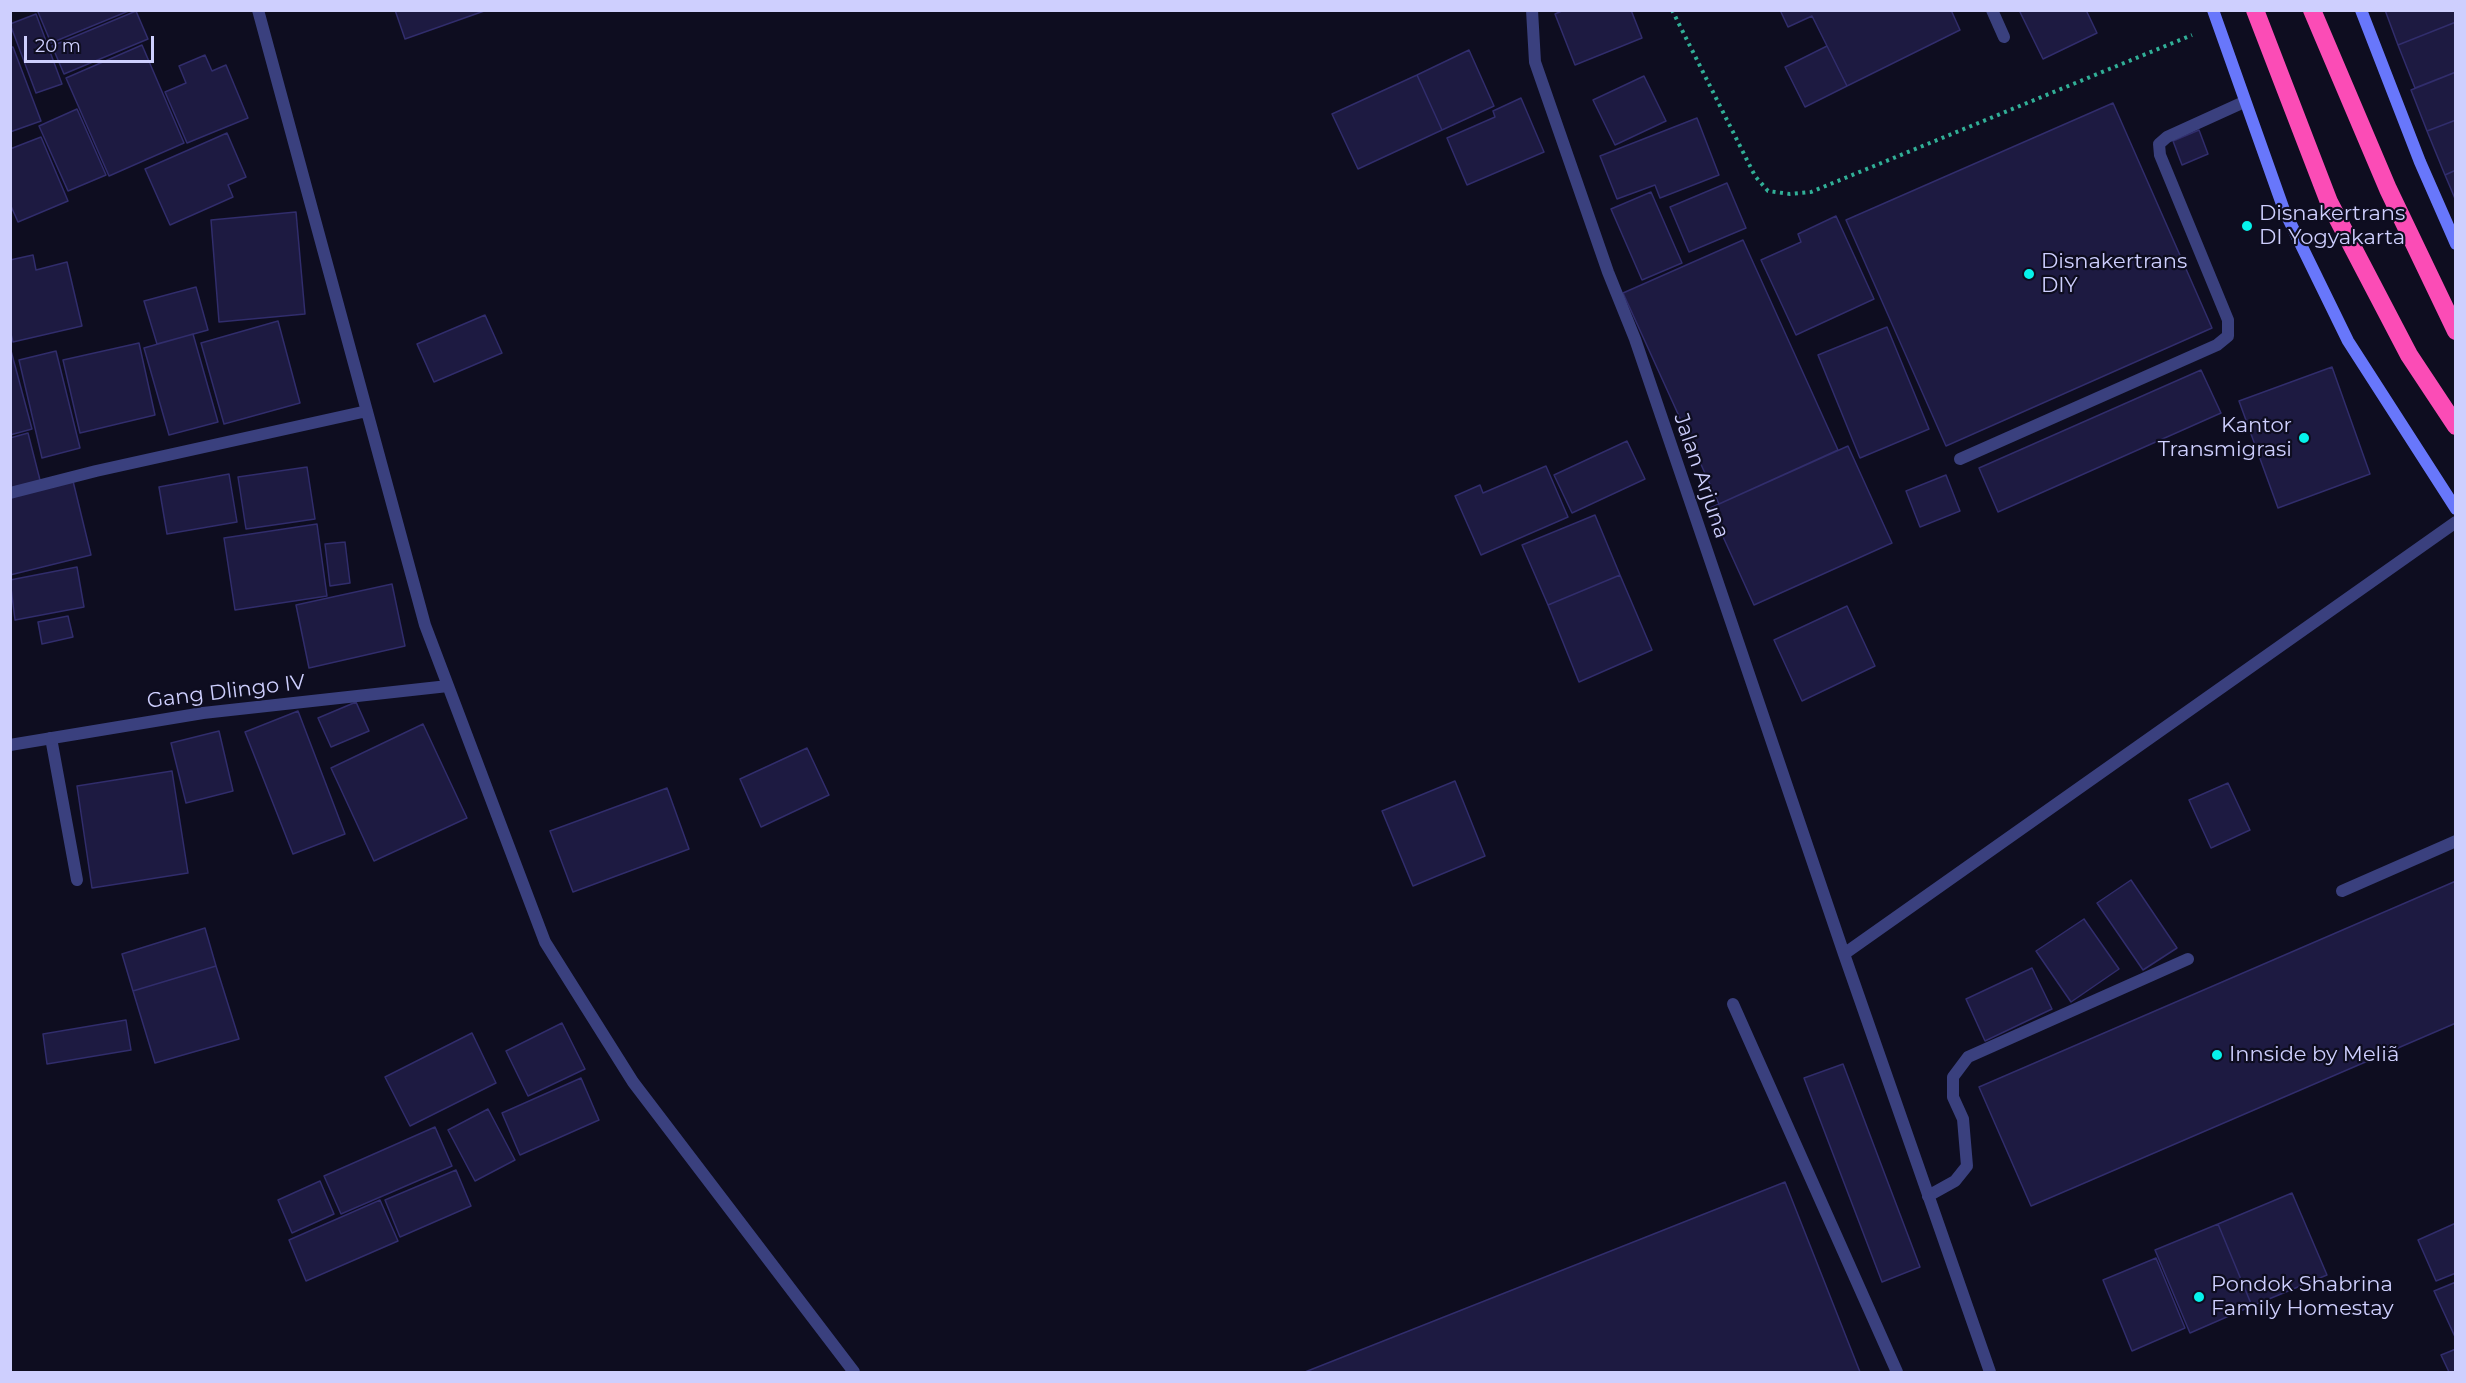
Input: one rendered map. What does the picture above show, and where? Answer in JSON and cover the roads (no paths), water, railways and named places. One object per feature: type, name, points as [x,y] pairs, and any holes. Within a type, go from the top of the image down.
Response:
[{"type":"highway","points":[[2255,10],[2329,202],[2409,355],[2456,426]]},
{"type":"highway","points":[[2312,10],[2388,189],[2456,331]]},
{"type":"street","points":[[258,10],[425,624],[545,942],[633,1082],[854,1372]]},
{"type":"street","name":"Jalan Arjuna","points":[[1532,10],[1535,62],[1608,272],[1635,339],[1844,954],[1990,1372]]},
{"type":"street","points":[[1992,10],[2004,37]]},
{"type":"street","points":[[2213,10],[2284,210],[2348,341],[2456,509]]},
{"type":"street","points":[[2361,10],[2420,162],[2456,244]]},
{"type":"street","points":[[1960,459],[2217,345],[2228,336],[2228,320],[2160,155],[2159,144],[2167,137],[2244,102]]},
{"type":"street","points":[[10,494],[96,471],[367,411]]},
{"type":"street","points":[[1844,954],[2456,522]]},
{"type":"street","name":"Gang Dlingo IV","points":[[10,745],[203,713],[448,686]]},
{"type":"street","points":[[51,738],[77,880]]},
{"type":"street","points":[[2342,891],[2456,841]]},
{"type":"street","points":[[1928,1196],[1961,1176],[1967,1166],[1963,1119],[1953,1097],[1953,1077],[1968,1057],[2188,959]]},
{"type":"street","points":[[1733,1004],[1897,1372]]},
{"type":"place","name":"Disnakertrans DI Yogyakarta","points":[[2247,226]]},
{"type":"place","name":"Disnakertrans DIY","points":[[2029,274]]},
{"type":"place","name":"Kantor Transmigrasi","points":[[2304,438]]},
{"type":"place","name":"Innside by Meliã","points":[[2217,1055]]},
{"type":"place","name":"Pondok Shabrina Family Homestay","points":[[2199,1297]]}]
